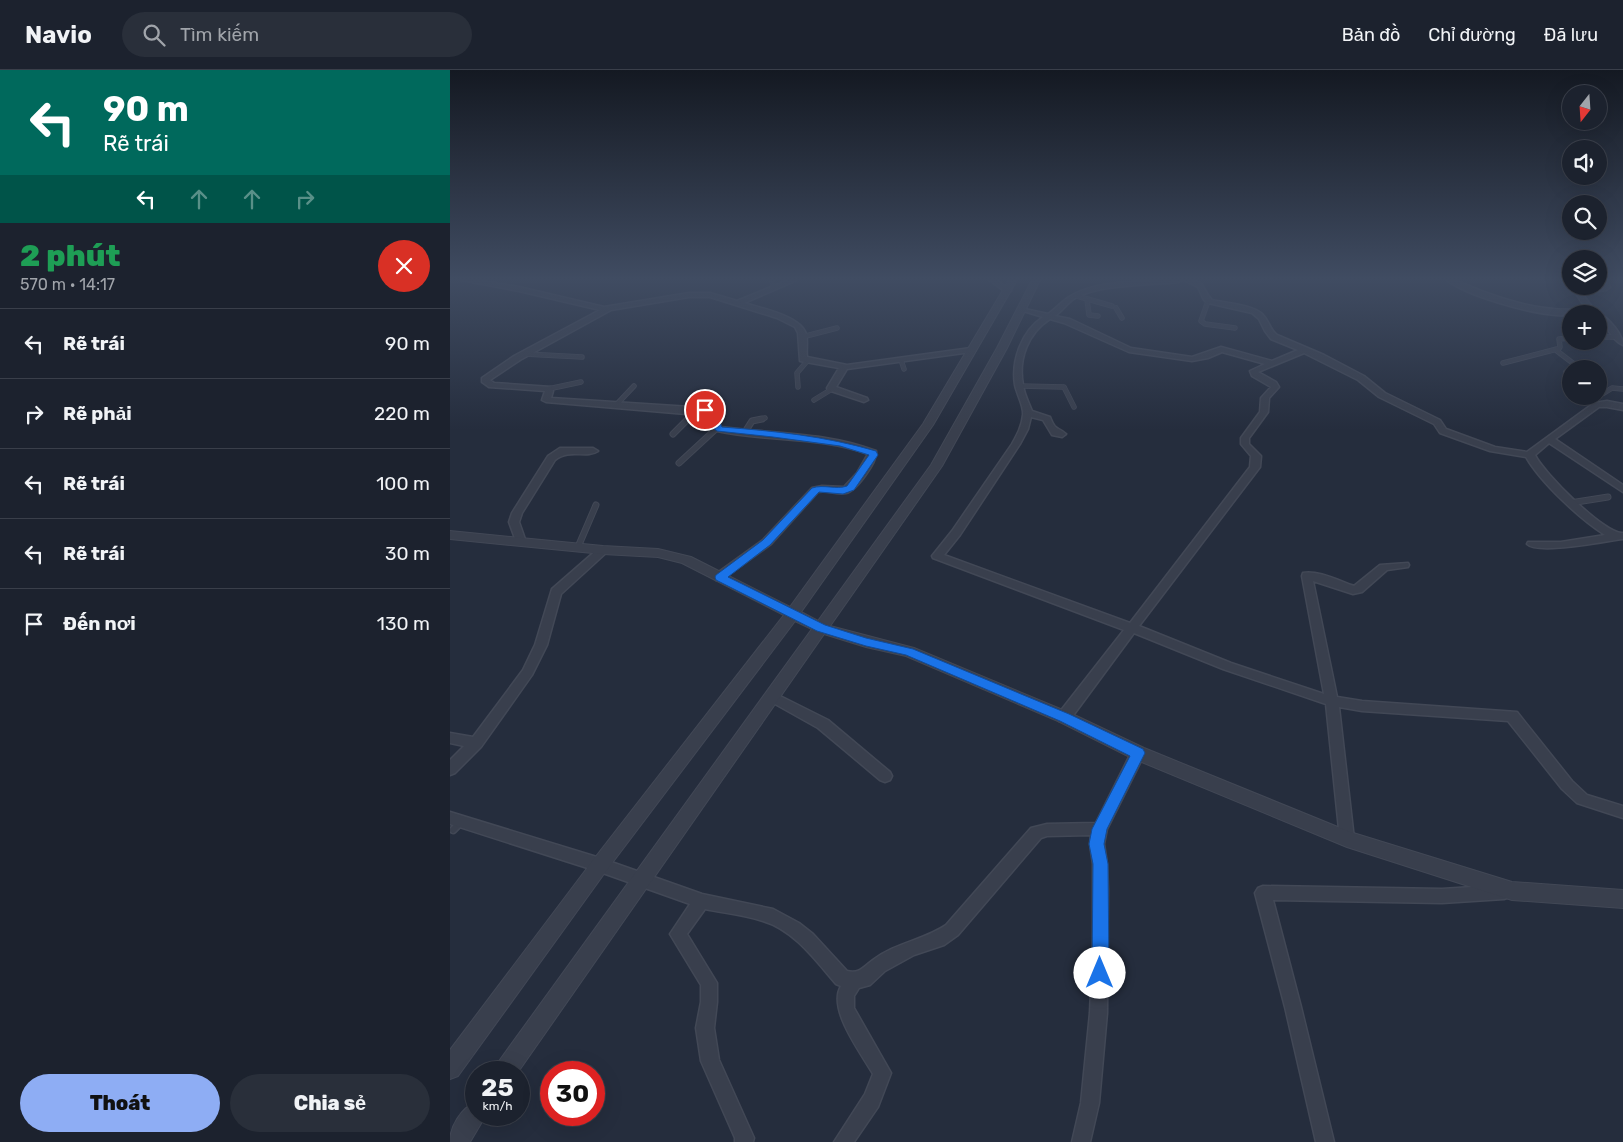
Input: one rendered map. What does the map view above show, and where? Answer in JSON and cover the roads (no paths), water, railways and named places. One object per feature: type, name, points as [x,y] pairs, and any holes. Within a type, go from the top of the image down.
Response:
[{"type":"street","points":[[569,330],[525,354],[485,380],[492,385],[548,389],[546,400],[710,412],[717,428],[841,444],[872,452],[873,455],[851,488],[843,491],[821,488],[815,490],[767,542],[720,577]]},
{"type":"street","points":[[799,330],[802,337],[803,359],[844,367],[971,350]]},
{"type":"street","points":[[450,1068],[600,865],[792,614],[928,425],[983,330]]},
{"type":"street","points":[[513,1061],[936,466],[1010,330]]},
{"type":"street","points":[[1033,330],[1021,349],[1018,374],[1019,386],[1028,413],[1024,429],[1016,444],[956,533],[937,556],[1132,628],[1227,666],[1332,700],[1362,706],[1512,716],[1567,785],[1582,799],[1623,812]]},
{"type":"street","points":[[1088,330],[1129,350],[1192,359],[1221,349],[1272,363]]},
{"type":"street","points":[[1269,330],[1271,335],[1361,378],[1382,395],[1434,420],[1442,431],[1493,449],[1530,455],[1570,503],[1598,527],[1619,537]]},
{"type":"street","points":[[1612,330],[1616,337],[1623,343]]},
{"type":"street","points":[[1064,717],[1255,467],[1256,456],[1247,447],[1245,438],[1262,416],[1265,398],[1274,387],[1254,372],[1304,350]]},
{"type":"street","points":[[844,367],[832,389],[864,400]]},
{"type":"street","points":[[1530,455],[1597,405],[1621,406]]},
{"type":"street","points":[[1028,413],[1048,419],[1047,423],[1052,430],[1062,434]]},
{"type":"street","points":[[1549,439],[1623,488]]},
{"type":"street","points":[[521,542],[514,522],[517,512],[551,458],[560,451],[593,451]]},
{"type":"street","points":[[450,536],[602,550],[658,553],[686,560],[821,628],[866,642],[908,652],[1064,717],[1138,753],[1347,839],[1512,891]]},
{"type":"street","points":[[1532,544],[1562,545],[1619,537]]},
{"type":"street","points":[[450,769],[476,743],[528,672],[541,645],[556,592],[602,550]]},
{"type":"street","points":[[1347,839],[1332,700],[1307,576],[1353,590],[1358,589],[1384,567],[1404,565]]},
{"type":"street","points":[[772,697],[823,724],[885,776]]},
{"type":"street","points":[[450,738],[476,743]]},
{"type":"street","points":[[1081,1142],[1086,1129],[1093,1080],[1100,1008],[1100,864],[1097,844],[1100,829],[1138,753]]},
{"type":"street","points":[[455,823],[600,865],[702,900],[767,914],[793,928],[842,978],[854,981],[864,979],[879,965],[911,948],[938,940],[952,930],[1036,833],[1047,830],[1100,829]]},
{"type":"street","points":[[1325,1142],[1293,1007],[1263,893],[1442,896],[1512,891],[1623,899]]},
{"type":"street","points":[[702,900],[678,934],[709,983],[709,1002],[705,1028],[710,1061],[744,1138],[744,1142]]},
{"type":"street","points":[[843,1142],[872,1100],[880,1083],[882,1073],[846,1010],[845,994],[854,981]]},
{"type":"street","points":[[456,1142],[467,1126]]},
{"type":"lane","points":[[802,337],[829,330]]},
{"type":"lane","points":[[1607,337],[1616,337]]},
{"type":"lane","points":[[1503,363],[1557,349],[1560,347],[1559,339],[1562,339]]},
{"type":"lane","points":[[1557,349],[1569,360]]},
{"type":"lane","points":[[525,354],[582,357]]},
{"type":"lane","points":[[798,386],[797,373],[808,360]]},
{"type":"lane","points":[[901,360],[904,369]]},
{"type":"lane","points":[[548,389],[581,382]]},
{"type":"lane","points":[[617,404],[634,386]]},
{"type":"lane","points":[[1019,386],[1064,387],[1074,407]]},
{"type":"lane","points":[[1607,391],[1612,388],[1623,389]]},
{"type":"lane","points":[[814,400],[832,389]]},
{"type":"lane","points":[[673,434],[696,411]]},
{"type":"lane","points":[[744,432],[752,422],[765,418]]},
{"type":"lane","points":[[679,463],[717,428]]},
{"type":"lane","points":[[1570,503],[1608,497]]},
{"type":"lane","points":[[578,547],[596,505]]}]
